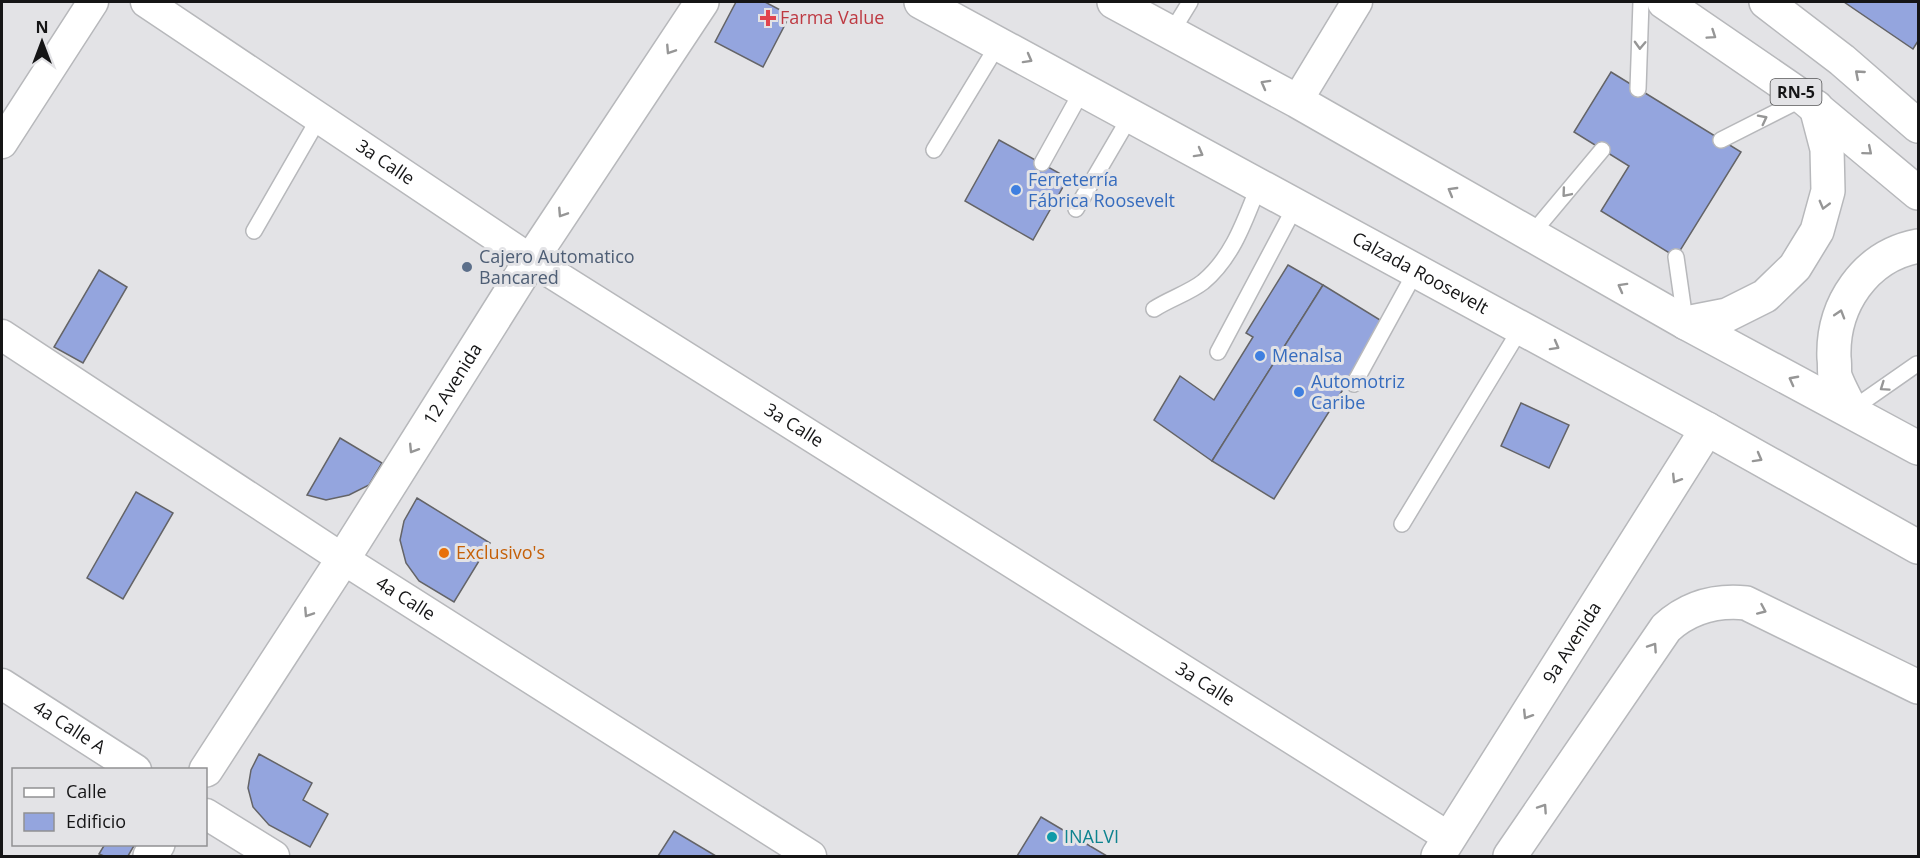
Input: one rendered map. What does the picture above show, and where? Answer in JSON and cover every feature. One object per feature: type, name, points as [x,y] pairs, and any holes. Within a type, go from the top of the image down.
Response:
[{"type":"main road","name":"12 Avenida","points":[[207,768],[344,559],[531,260],[702,2]]},
{"type":"main road","name":"Calzada Roosevelt","points":[[921,2],[1707,429],[1918,547]]},
{"type":"main road","points":[[1114,2],[1297,102],[1686,323],[1918,448]]},
{"type":"main road","name":"RN-5","points":[[1664,2],[1810,102],[1918,193]]},
{"type":"main road","points":[[1766,2],[1842,60],[1918,126]]},
{"type":"main road","points":[[1686,323],[1727,315],[1765,296],[1795,267],[1817,231],[1828,191],[1827,148],[1810,102]]},
{"type":"main road","points":[[1851,411],[1835,375],[1833,337],[1845,300],[1869,269],[1902,249],[1918,246]]},
{"type":"main road","name":"9a Avenida","points":[[1444,847],[1707,429]]},
{"type":"main road","points":[[1520,853],[1666,628],[1705,604],[1732,601],[1746,603],[1918,687]]},
{"type":"street","points":[[2,143],[93,2]]},
{"type":"street","name":"3a Calle","points":[[146,2],[531,260],[1444,847]]},
{"type":"street","points":[[1297,102],[1357,2]]},
{"type":"street","name":"4a Calle","points":[[2,335],[344,559],[811,856]]},
{"type":"street","name":"4a Calle A","points":[[2,684],[133,768]]},
{"type":"street","points":[[207,815],[274,856]]},
{"type":"lane","points":[[1171,33],[1190,2]]},
{"type":"lane","points":[[1638,89],[1641,2]]},
{"type":"lane","points":[[934,150],[999,43]]},
{"type":"lane","points":[[1042,163],[1083,89]]},
{"type":"lane","points":[[1721,140],[1810,102]]},
{"type":"lane","points":[[1076,209],[1131,115]]},
{"type":"lane","points":[[254,231],[319,117]]},
{"type":"lane","points":[[1530,236],[1602,150]]},
{"type":"lane","points":[[1154,309],[1201,283],[1220,265],[1237,237],[1259,185]]},
{"type":"lane","points":[[1218,352],[1296,205]]},
{"type":"lane","points":[[1676,257],[1686,323]]},
{"type":"lane","points":[[1354,384],[1416,271]]},
{"type":"lane","points":[[1402,524],[1521,328]]},
{"type":"lane","points":[[1851,411],[1918,363]]},
{"type":"building","points":[[736,2],[765,2],[790,15],[763,67],[715,42]]},
{"type":"building","points":[[1844,2],[1918,2],[1918,41],[1913,49]]},
{"type":"building","points":[[1611,72],[1741,152],[1676,257],[1601,211],[1629,166],[1574,132]]},
{"type":"building","name":"Ferreterría Fábrica Roosevelt","points":[[999,140],[1068,178],[1033,240],[965,201]]},
{"type":"building","name":"Menalsa","points":[[1288,265],[1323,285],[1212,461],[1154,420],[1180,376],[1214,400],[1253,337],[1246,333]]},
{"type":"building","points":[[99,270],[127,287],[83,363],[54,347]]},
{"type":"building","name":"Automotriz Caribe","points":[[1323,285],[1385,323],[1274,499],[1212,461]]},
{"type":"building","points":[[1521,403],[1569,425],[1549,468],[1501,446]]},
{"type":"building","points":[[340,438],[382,463],[369,485],[349,495],[326,500],[307,495]]},
{"type":"building","points":[[136,492],[173,513],[123,599],[87,578]]},
{"type":"building","name":"Exclusivo's","points":[[417,498],[490,543],[454,602],[419,581],[406,563],[400,540],[404,521]]},
{"type":"building","points":[[259,754],[312,783],[303,800],[328,814],[310,847],[269,825],[253,807],[248,788],[251,770]]},
{"type":"building","name":"INALVI","points":[[1041,817],[1107,856],[1017,856]]},
{"type":"building","points":[[674,831],[716,856],[658,856]]},
{"type":"building","points":[[104,846],[134,846],[128,856],[99,854]]},
{"type":"place","name":"Farma Value","points":[[768,18]]},
{"type":"place","name":"Ferreterría Fábrica Roosevelt","points":[[1016,190]]},
{"type":"place","name":"Cajero Automatico Bancared","points":[[467,267]]},
{"type":"place","name":"Menalsa","points":[[1260,356]]},
{"type":"place","name":"Automotriz Caribe","points":[[1299,392]]},
{"type":"place","name":"Exclusivo's","points":[[444,553]]},
{"type":"place","name":"INALVI","points":[[1052,837]]}]
